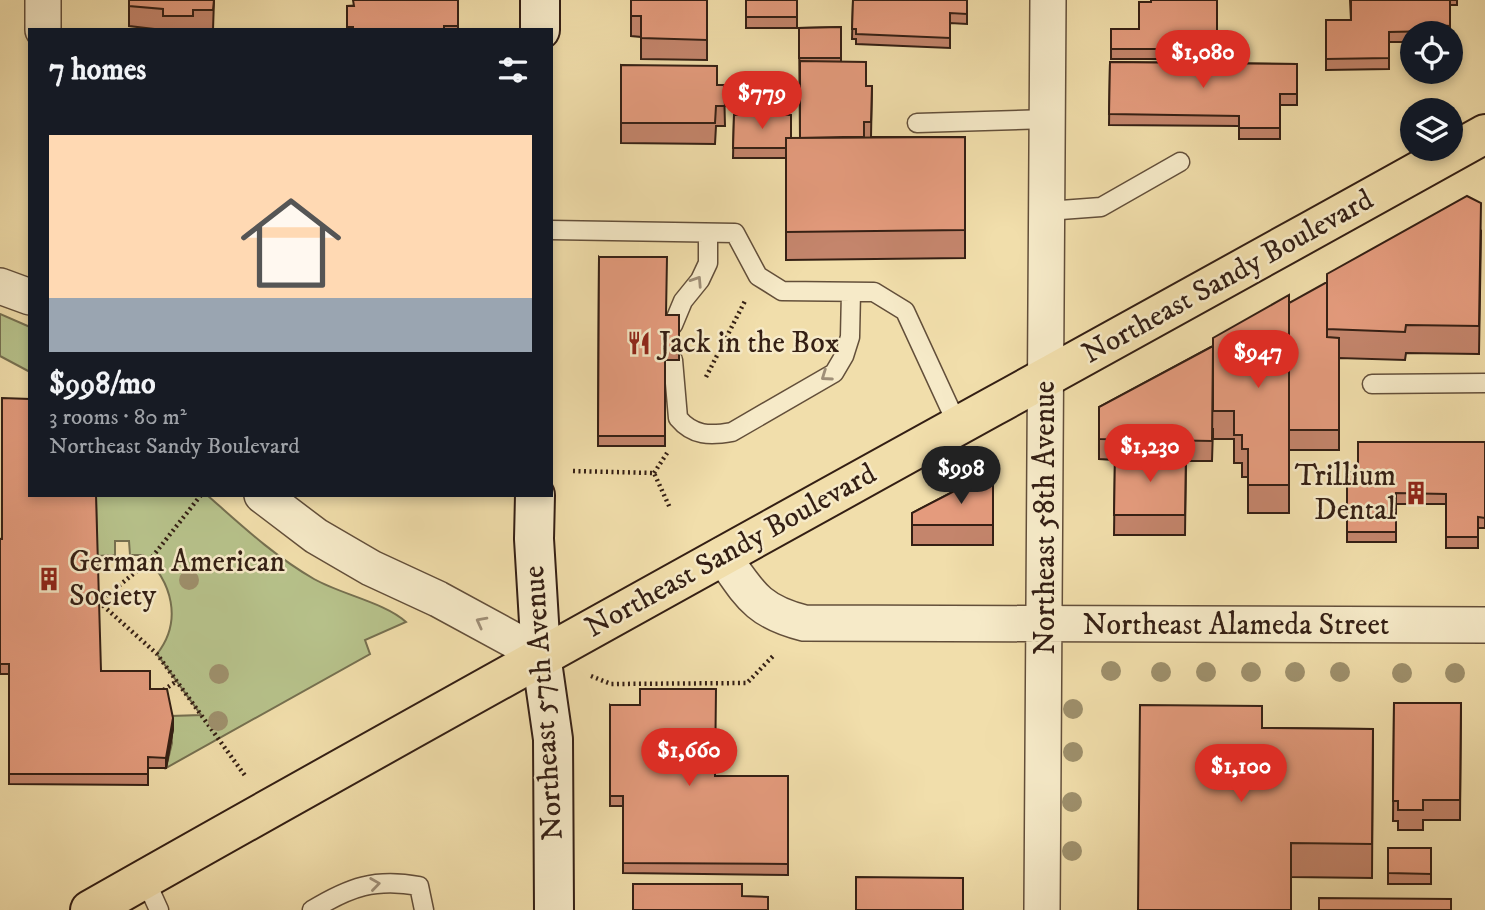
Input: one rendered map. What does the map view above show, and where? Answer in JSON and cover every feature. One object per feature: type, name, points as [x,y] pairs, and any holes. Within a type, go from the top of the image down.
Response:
[{"type":"main road","points":[[540,0],[540,28]]},
{"type":"main road","name":"Northeast Sandy Boulevard","points":[[90,910],[152,894],[270,809],[541,655],[1046,379],[1485,134]]},
{"type":"main road","name":"Northeast 57th Avenue","points":[[535,497],[534,539],[541,655],[553,739],[554,910]]},
{"type":"street","points":[[43,0],[43,28]]},
{"type":"street","name":"Northeast 58th Avenue","points":[[1042,910],[1048,0]]},
{"type":"street","points":[[0,286],[28,296]]},
{"type":"street","points":[[264,497],[316,536],[370,568],[438,599],[541,655]]},
{"type":"street","name":"Northeast Alameda Street","points":[[722,555],[756,602],[788,619],[804,623],[1485,625]]},
{"type":"lane","points":[[917,123],[1048,119]]},
{"type":"lane","points":[[1047,211],[1101,207],[1180,162]]},
{"type":"lane","points":[[553,230],[735,233],[758,276],[782,292],[874,292],[905,311],[958,426]]},
{"type":"lane","points":[[673,325],[683,301],[700,280],[708,263],[708,233]]},
{"type":"lane","points":[[673,360],[678,418],[684,426],[713,436],[732,432],[834,373],[844,356],[850,337],[851,292]]},
{"type":"lane","points":[[1372,384],[1485,383]]},
{"type":"lane","points":[[312,910],[367,884],[394,882],[419,886],[424,910]]},
{"type":"path","points":[[573,471],[654,473],[670,508]]},
{"type":"path","points":[[199,497],[149,561],[99,602],[157,654],[270,809]]},
{"type":"path","points":[[541,655],[611,684],[747,683],[804,623]]},
{"type":"path","points":[[150,699],[177,681]]},
{"type":"green space","points":[[0,314],[28,326],[28,371],[0,356]]},
{"type":"green space","points":[[96,497],[209,497],[258,540],[299,570],[325,584],[387,609],[406,622],[365,640],[370,654],[166,768],[172,743],[171,716],[201,715],[157,654],[170,628],[172,615],[167,589],[153,565],[143,555],[130,555],[129,541],[115,541],[115,555],[97,556]]},
{"type":"building","points":[[129,0],[214,0],[213,10],[193,10],[193,16],[163,16],[163,9],[129,6]]},
{"type":"building","points":[[353,0],[458,0],[458,26],[347,27],[347,6],[354,6]]},
{"type":"building","points":[[631,0],[707,0],[707,40],[641,38],[641,16],[631,16]]},
{"type":"building","points":[[746,0],[797,0],[797,17],[746,17]]},
{"type":"building","points":[[853,0],[967,0],[967,14],[950,13],[950,38],[856,34],[856,29],[852,29]]},
{"type":"building","points":[[1217,0],[1217,49],[1111,49],[1111,29],[1139,29],[1139,2]]},
{"type":"building","points":[[1351,0],[1450,0],[1450,21],[1400,21],[1400,32],[1389,32],[1389,58],[1326,59],[1326,20],[1351,20]]},
{"type":"building","points":[[841,27],[841,58],[799,58],[799,28]]},
{"type":"building","points":[[800,61],[866,62],[866,86],[872,86],[871,122],[864,122],[864,137],[800,138]]},
{"type":"building","points":[[1110,62],[1297,64],[1297,94],[1280,94],[1280,128],[1239,128],[1239,116],[1109,114]]},
{"type":"building","points":[[621,65],[717,66],[717,85],[724,85],[725,106],[716,106],[715,123],[621,123]]},
{"type":"building","points":[[734,115],[791,115],[791,138],[786,138],[786,148],[733,148]]},
{"type":"building","points":[[965,137],[965,230],[786,232],[786,138]]},
{"type":"building","points":[[1467,196],[1481,203],[1479,326],[1406,325],[1405,332],[1327,329],[1327,274]]},
{"type":"building","name":"Jack in the Box","points":[[599,257],[667,257],[666,315],[679,315],[679,349],[665,349],[665,436],[598,436]]},
{"type":"building","points":[[1327,282],[1327,337],[1339,338],[1339,430],[1289,430],[1289,303]]},
{"type":"building","points":[[1289,295],[1289,485],[1248,485],[1248,449],[1242,449],[1242,435],[1234,435],[1234,411],[1213,411],[1213,338]]},
{"type":"building","points":[[1213,346],[1212,441],[1099,439],[1099,407]]},
{"type":"building","name":"German American Society","points":[[2,398],[28,399],[28,497],[96,497],[101,671],[150,671],[150,689],[167,689],[173,718],[166,758],[148,757],[148,774],[9,774],[9,664],[0,664]]},
{"type":"building","name":"Trillium Dental","points":[[1358,442],[1485,442],[1485,518],[1478,517],[1478,537],[1446,537],[1446,494],[1396,493],[1396,532],[1347,532],[1347,472],[1358,472]]},
{"type":"building","points":[[1115,452],[1186,452],[1185,515],[1114,515]]},
{"type":"building","points":[[993,471],[993,525],[912,525],[912,513]]},
{"type":"building","points":[[640,689],[716,689],[715,776],[788,776],[788,864],[623,863],[623,796],[610,796],[610,705],[640,705]]},
{"type":"building","points":[[1394,703],[1461,703],[1460,800],[1423,800],[1423,810],[1398,810],[1398,801],[1393,801]]},
{"type":"building","points":[[1140,705],[1262,706],[1262,728],[1373,729],[1372,844],[1291,843],[1291,910],[1138,910]]},
{"type":"building","points":[[1388,848],[1431,848],[1431,874],[1388,873]]},
{"type":"building","points":[[856,877],[963,878],[963,910],[856,910]]},
{"type":"building","points":[[633,884],[742,884],[742,896],[768,897],[768,910],[633,910]]},
{"type":"building","points":[[1319,898],[1451,899],[1451,910],[1319,910]]},
{"type":"place","name":"Jack in the Box","points":[[639,343]]},
{"type":"place","name":"Trillium Dental","points":[[1416,493]]},
{"type":"place","name":"German American Society","points":[[49,579]]}]
